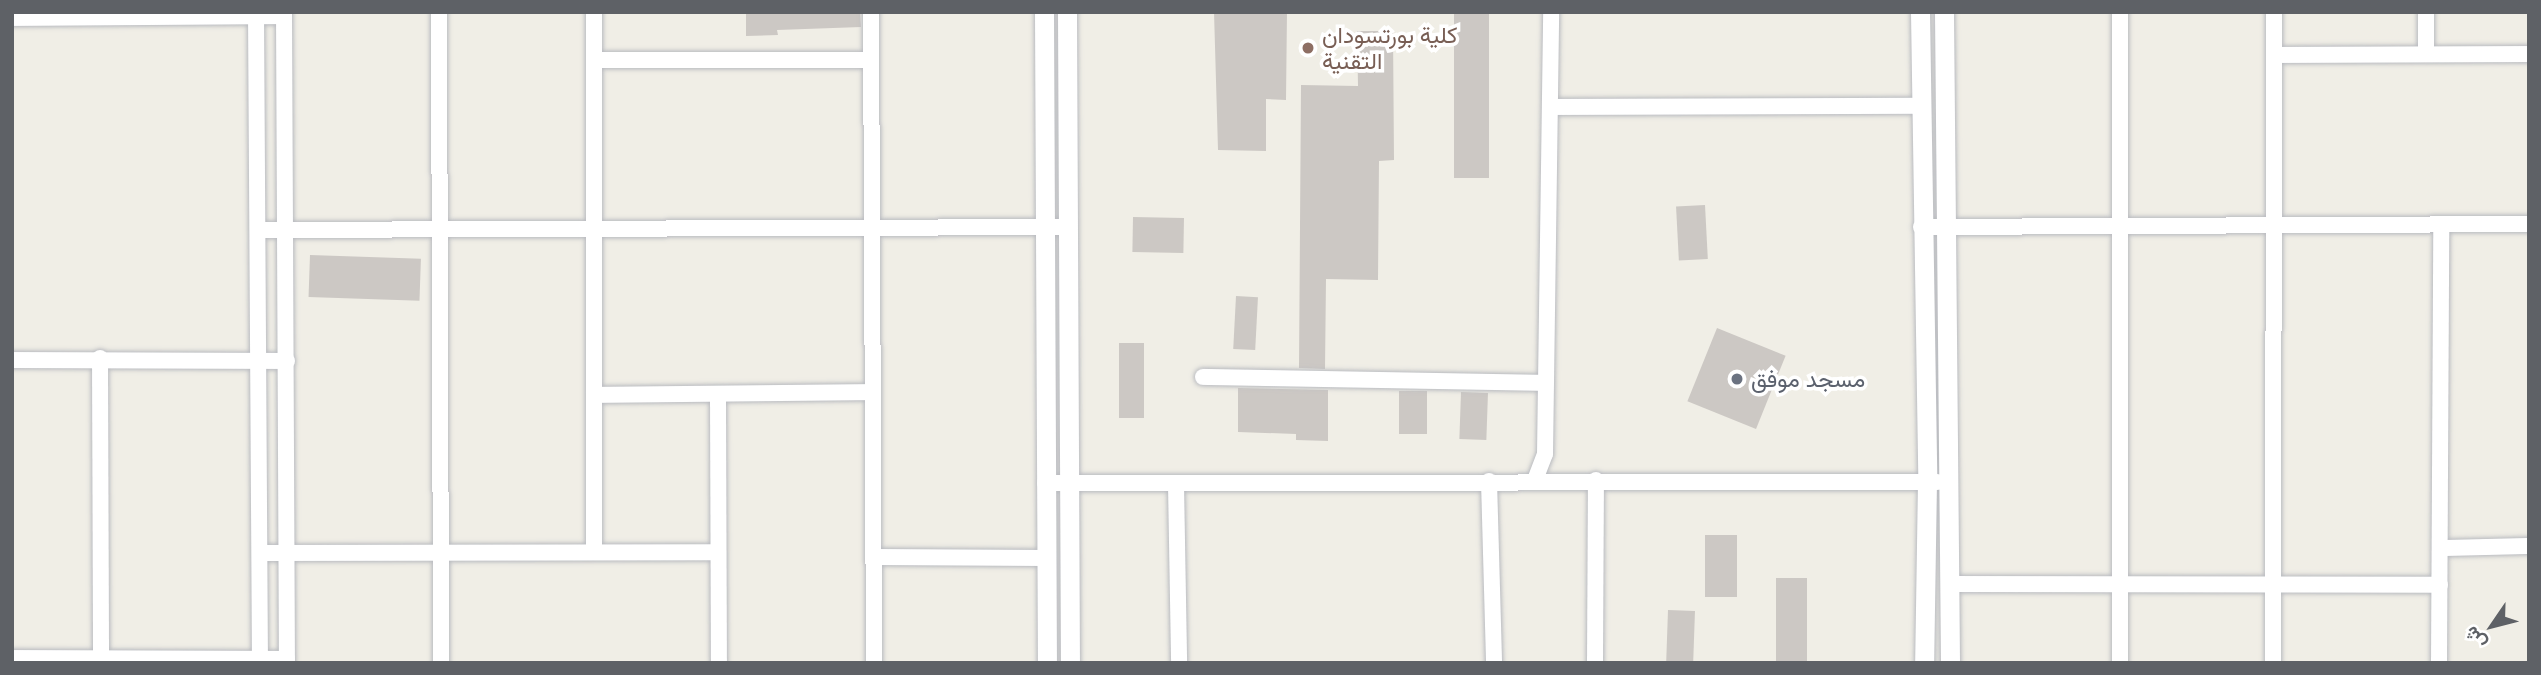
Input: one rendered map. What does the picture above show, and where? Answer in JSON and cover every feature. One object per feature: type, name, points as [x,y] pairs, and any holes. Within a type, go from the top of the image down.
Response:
[{"type":"street","points":[[439,12],[441,663]]},
{"type":"street","points":[[594,12],[594,551]]},
{"type":"street","points":[[871,12],[874,663]]},
{"type":"street","points":[[1044,12],[1046,663]]},
{"type":"street","points":[[1067,12],[1072,483],[1070,663]]},
{"type":"street","points":[[1535,480],[1545,454],[1543,383],[1551,12]]},
{"type":"street","points":[[1920,12],[1921,227],[1927,481],[1924,663]]},
{"type":"street","points":[[1944,12],[1952,584],[1950,663]]},
{"type":"street","points":[[2120,12],[2120,663]]},
{"type":"street","points":[[2273,663],[2271,583],[2274,12]]},
{"type":"street","points":[[2426,12],[2426,52]]},
{"type":"street","points":[[256,14],[260,661]]},
{"type":"street","points":[[12,18],[285,14],[288,552],[287,661],[12,658]]},
{"type":"street","points":[[2275,55],[2426,52],[2529,54]]},
{"type":"street","points":[[595,60],[871,60]]},
{"type":"street","points":[[1551,107],[1920,106]]},
{"type":"street","points":[[1921,227],[2120,223],[2529,224]]},
{"type":"street","points":[[2439,663],[2443,548],[2441,225]]},
{"type":"street","points":[[258,229],[441,231],[1069,227]]},
{"type":"street","points":[[12,360],[100,358],[287,361]]},
{"type":"street","points":[[100,358],[101,661]]},
{"type":"street","points":[[1203,377],[1543,383]]},
{"type":"street","points":[[594,395],[718,397],[871,392]]},
{"type":"street","points":[[718,397],[719,663]]},
{"type":"street","points":[[1045,483],[1535,480],[1950,483]]},
{"type":"street","points":[[1595,480],[1595,663]]},
{"type":"street","points":[[1489,481],[1494,663]]},
{"type":"street","points":[[1176,484],[1179,663]]},
{"type":"street","points":[[2443,548],[2529,546]]},
{"type":"street","points":[[260,553],[440,550],[719,552]]},
{"type":"street","points":[[875,557],[1046,558]]},
{"type":"street","points":[[1952,584],[2441,585]]},
{"type":"building","points":[[746,12],[860,12],[861,27],[777,30],[778,35],[746,36]]},
{"type":"building","points":[[1214,12],[1287,12],[1286,100],[1266,99],[1266,151],[1218,150]]},
{"type":"building","points":[[1454,12],[1489,12],[1489,178],[1454,178]]},
{"type":"building","points":[[1357,31],[1393,31],[1394,160],[1379,161],[1378,280],[1326,279],[1325,369],[1299,368],[1301,85],[1358,86]]},
{"type":"building","points":[[1705,205],[1708,259],[1679,260],[1676,207]]},
{"type":"building","points":[[1133,217],[1184,218],[1183,253],[1132,252]]},
{"type":"building","points":[[310,255],[421,259],[419,301],[309,297]]},
{"type":"building","points":[[1236,296],[1258,297],[1255,350],[1233,349]]},
{"type":"building","points":[[1717,328],[1786,356],[1756,429],[1687,401]]},
{"type":"building","points":[[1119,343],[1144,343],[1144,418],[1119,418]]},
{"type":"building","points":[[1238,388],[1328,390],[1328,441],[1296,440],[1296,434],[1238,432]]},
{"type":"building","points":[[1399,391],[1427,391],[1427,434],[1399,434]]},
{"type":"building","points":[[1461,392],[1488,393],[1486,440],[1459,439]]},
{"type":"building","points":[[1705,535],[1737,535],[1737,597],[1705,597]]},
{"type":"building","points":[[1776,578],[1807,578],[1807,663],[1776,663]]},
{"type":"building","points":[[1668,610],[1695,611],[1693,662],[1666,661]]},
{"type":"place","name":"كلية بورتسودان التقنية","points":[[1308,48]]},
{"type":"place","name":"مسجد موفق","points":[[1737,379]]}]
